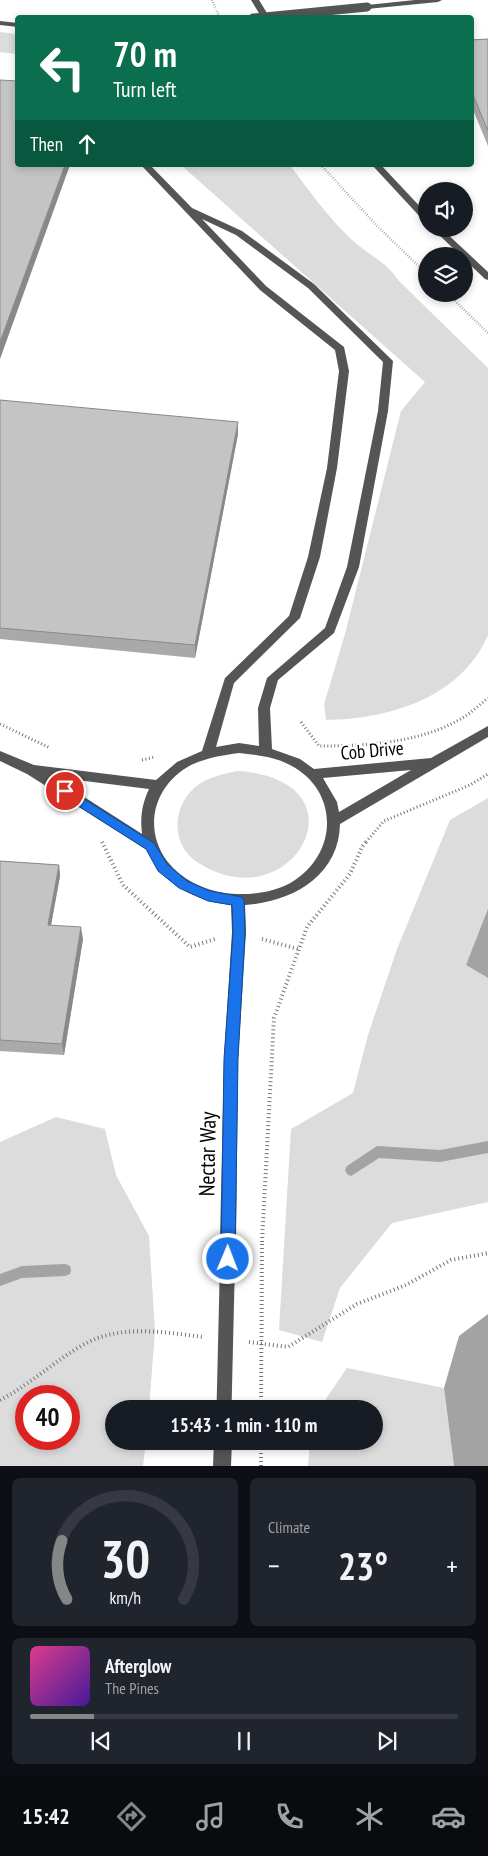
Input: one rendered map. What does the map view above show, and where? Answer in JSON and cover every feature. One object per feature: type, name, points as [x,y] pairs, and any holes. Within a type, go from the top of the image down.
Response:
[{"type":"street","points":[[256,0],[264,15]]},
{"type":"street","points":[[284,15],[438,0]]},
{"type":"street","points":[[0,23],[15,25]]},
{"type":"street","points":[[147,167],[188,208],[220,246],[263,288],[340,349],[344,371],[332,468],[314,557],[294,618],[229,681],[208,753]]},
{"type":"street","points":[[378,167],[418,210]]},
{"type":"street","points":[[188,208],[239,233],[311,286],[388,361],[383,411],[353,567],[330,630],[273,678],[264,708],[266,751]]},
{"type":"street","points":[[446,237],[488,277]]},
{"type":"street","name":"Cob Drive","points":[[336,820],[488,731]]},
{"type":"street","points":[[239,748],[266,751],[291,760],[312,774],[329,795],[336,820],[332,844],[319,867],[298,886],[270,897],[238,900],[208,896],[183,884],[162,867],[150,846],[146,825],[149,804],[159,786],[180,766],[208,753],[239,748]]},
{"type":"street","points":[[0,756],[32,770],[150,846]]},
{"type":"street","name":"Cob Drive","points":[[312,774],[435,763]]},
{"type":"street","points":[[32,770],[159,786]]},
{"type":"street","name":"Nectar Way","points":[[224,1400],[231,1059],[239,932],[238,900]]},
{"type":"street","points":[[222,1466],[223,1450]]},
{"type":"path","points":[[212,0],[219,15]]},
{"type":"path","points":[[323,167],[378,227],[418,265]]},
{"type":"path","points":[[456,302],[488,332]]},
{"type":"path","points":[[301,722],[319,746],[351,747],[399,739],[454,723],[488,698]]},
{"type":"path","points":[[0,724],[53,750]]},
{"type":"path","points":[[134,762],[159,756]]},
{"type":"path","points":[[261,1400],[262,1242],[274,1018],[307,927],[350,874],[362,847],[384,821],[470,785],[488,774]]},
{"type":"path","points":[[288,1347],[357,1304],[406,1285],[451,1260],[488,1254]]},
{"type":"path","points":[[0,1400],[21,1390],[84,1344],[117,1334],[155,1331]]},
{"type":"path","points":[[261,1450],[261,1466]]},
{"type":"shaded area","points":[[0,32],[15,34],[15,54],[0,52]]},
{"type":"shaded area","points":[[183,167],[291,167],[319,204],[343,231],[388,268],[418,300],[418,302],[420,302],[488,368],[488,635],[476,657],[460,675],[421,701],[374,715],[326,720],[324,704],[345,634],[401,411],[425,382]]},
{"type":"shaded area","points":[[237,771],[278,780],[301,797],[309,820],[303,843],[287,863],[262,875],[232,877],[197,862],[181,844],[178,833],[180,810],[184,800],[192,790],[210,779]]},
{"type":"shaded area","points":[[488,798],[488,914],[466,965],[488,978],[488,1202],[392,1223],[340,1288],[322,1342],[279,1330],[291,1129],[353,1093],[368,1035],[397,949],[450,820]]},
{"type":"shaded area","points":[[488,909],[488,978],[466,965]]},
{"type":"shaded area","points":[[56,1117],[105,1129],[116,1175],[149,1236],[155,1331],[150,1400],[105,1400],[105,1450],[145,1450],[143,1466],[0,1466],[0,1142]]},
{"type":"shaded area","points":[[488,1314],[488,1466],[454,1466],[444,1388],[459,1336]]},
{"type":"shaded area","points":[[347,1368],[444,1388],[454,1466],[308,1466],[309,1450],[383,1450],[383,1400],[325,1400]]},
{"type":"building","points":[[488,39],[488,131],[474,97],[474,40]]},
{"type":"building","points":[[0,80],[15,81],[15,167],[64,167],[0,342]]},
{"type":"building","points":[[0,400],[238,422],[195,645],[0,628]]},
{"type":"building","points":[[0,861],[59,865],[48,925],[81,927],[62,1044],[0,1040]]},
{"type":"waterway","points":[[351,1170],[377,1152],[440,1156],[488,1147]]},
{"type":"waterway","points":[[0,1280],[22,1272],[65,1270]]},
{"type":"route","points":[[65,791],[150,846],[162,867],[183,884],[208,896],[238,900],[239,932],[231,1059],[228,1259]]}]
